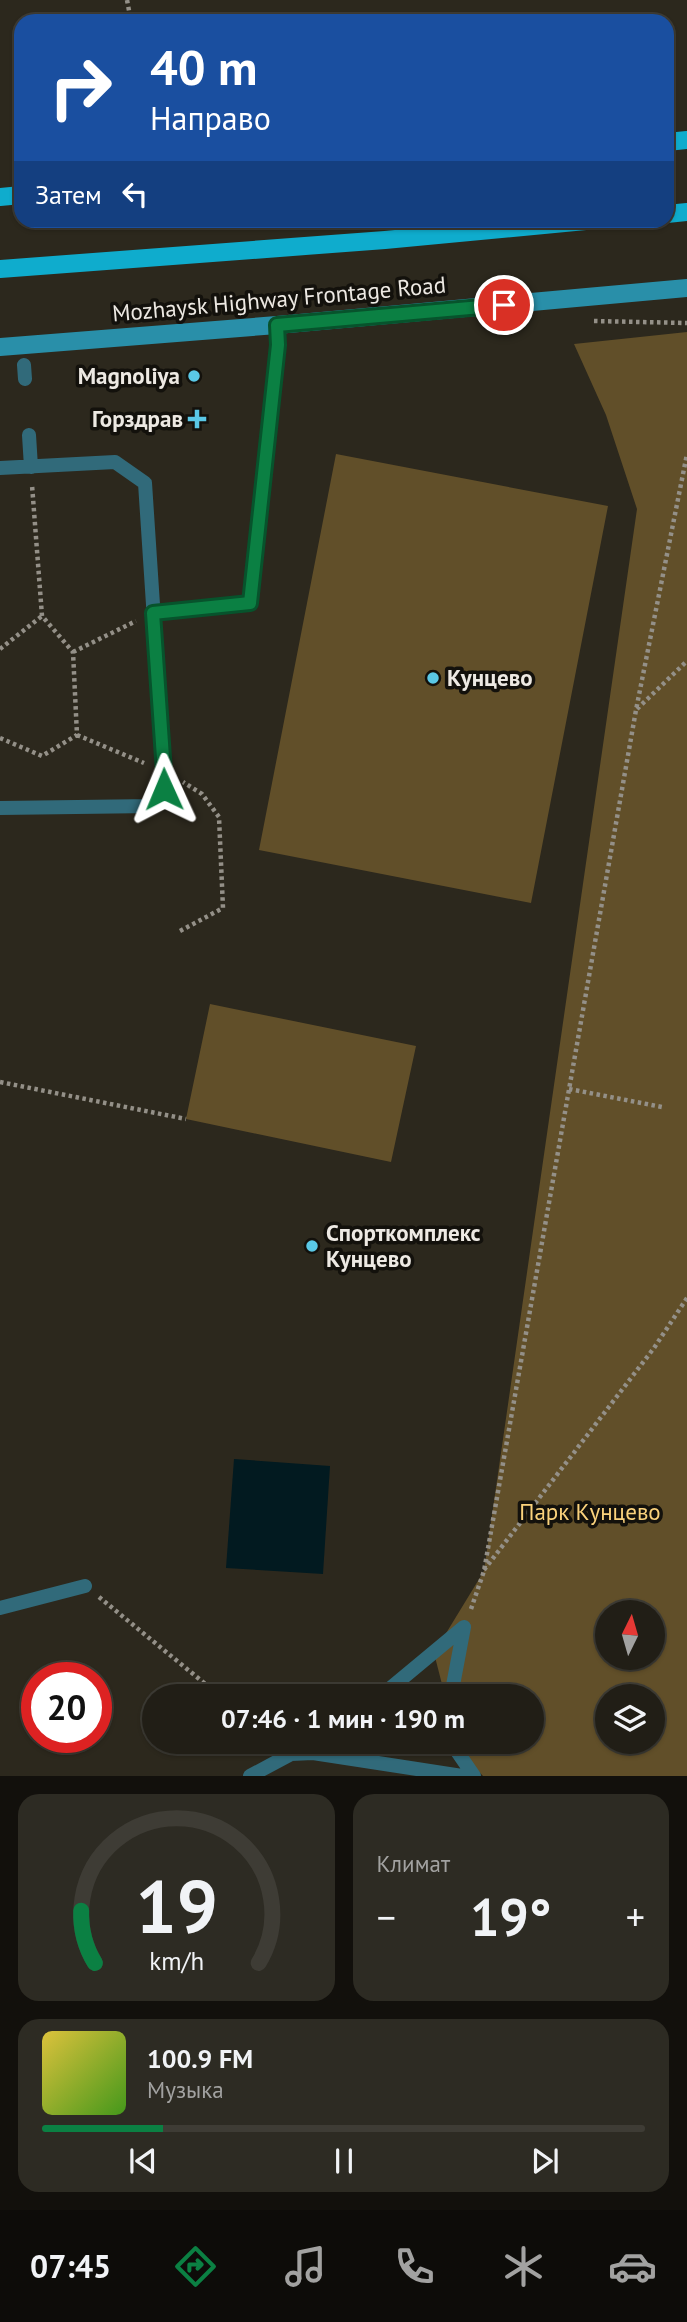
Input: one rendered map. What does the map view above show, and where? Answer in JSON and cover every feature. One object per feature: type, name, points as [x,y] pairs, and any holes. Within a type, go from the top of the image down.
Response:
[{"type":"main road","points":[[0,269],[513,228]]},
{"type":"main road","name":"Mozhaysk Highway Frontage Road","points":[[0,347],[687,288]]},
{"type":"lane","points":[[153,613],[250,603],[278,345],[277,325]]},
{"type":"lane","points":[[29,435],[31,467]]},
{"type":"lane","points":[[0,468],[115,462],[145,483],[164,772],[164,789],[153,806],[0,808]]},
{"type":"lane","points":[[0,1608],[85,1586]]},
{"type":"lane","points":[[395,1684],[464,1626]]},
{"type":"lane","points":[[453,1684],[464,1626]]},
{"type":"lane","points":[[250,1776],[291,1754]]},
{"type":"lane","points":[[319,1754],[462,1776]]},
{"type":"lane","points":[[459,1754],[474,1776]]},
{"type":"path","points":[[464,1626],[484,1571],[636,710],[687,454]]},
{"type":"path","points":[[31,467],[42,616],[74,652],[77,735]]},
{"type":"path","points":[[680,491],[687,492]]},
{"type":"path","points":[[74,652],[153,613]]},
{"type":"path","points":[[0,649],[42,616]]},
{"type":"path","points":[[636,710],[687,661]]},
{"type":"path","points":[[77,735],[164,772],[202,794],[219,817],[223,908],[180,931]]},
{"type":"path","points":[[0,738],[42,756],[77,735]]},
{"type":"path","points":[[0,1082],[186,1119]]},
{"type":"path","points":[[569,1089],[662,1107]]},
{"type":"path","points":[[484,1571],[654,1348],[687,1298]]},
{"type":"path","points":[[85,1586],[205,1684]]},
{"type":"green space","name":"Парк Кунцево","points":[[687,332],[687,1776],[483,1776],[463,1754],[544,1754],[544,1684],[442,1684],[434,1653],[484,1571],[637,509],[606,415],[574,344]]},
{"type":"green space","name":"Кунцево","points":[[336,454],[608,506],[531,903],[259,850]]},
{"type":"green space","points":[[210,1004],[416,1046],[391,1162],[186,1119]]},
{"type":"water","points":[[234,1459],[330,1466],[323,1574],[226,1568]]},
{"type":"place","name":"Magnoliya","points":[[194,376]]},
{"type":"place","name":"Горздрав","points":[[197,419]]},
{"type":"place","name":"Кунцево","points":[[433,678]]},
{"type":"place","name":"Спорткомплекс Кунцево","points":[[312,1246]]},
{"type":"route","points":[[164,789],[153,613],[250,603],[278,345],[277,325],[504,305]]}]
